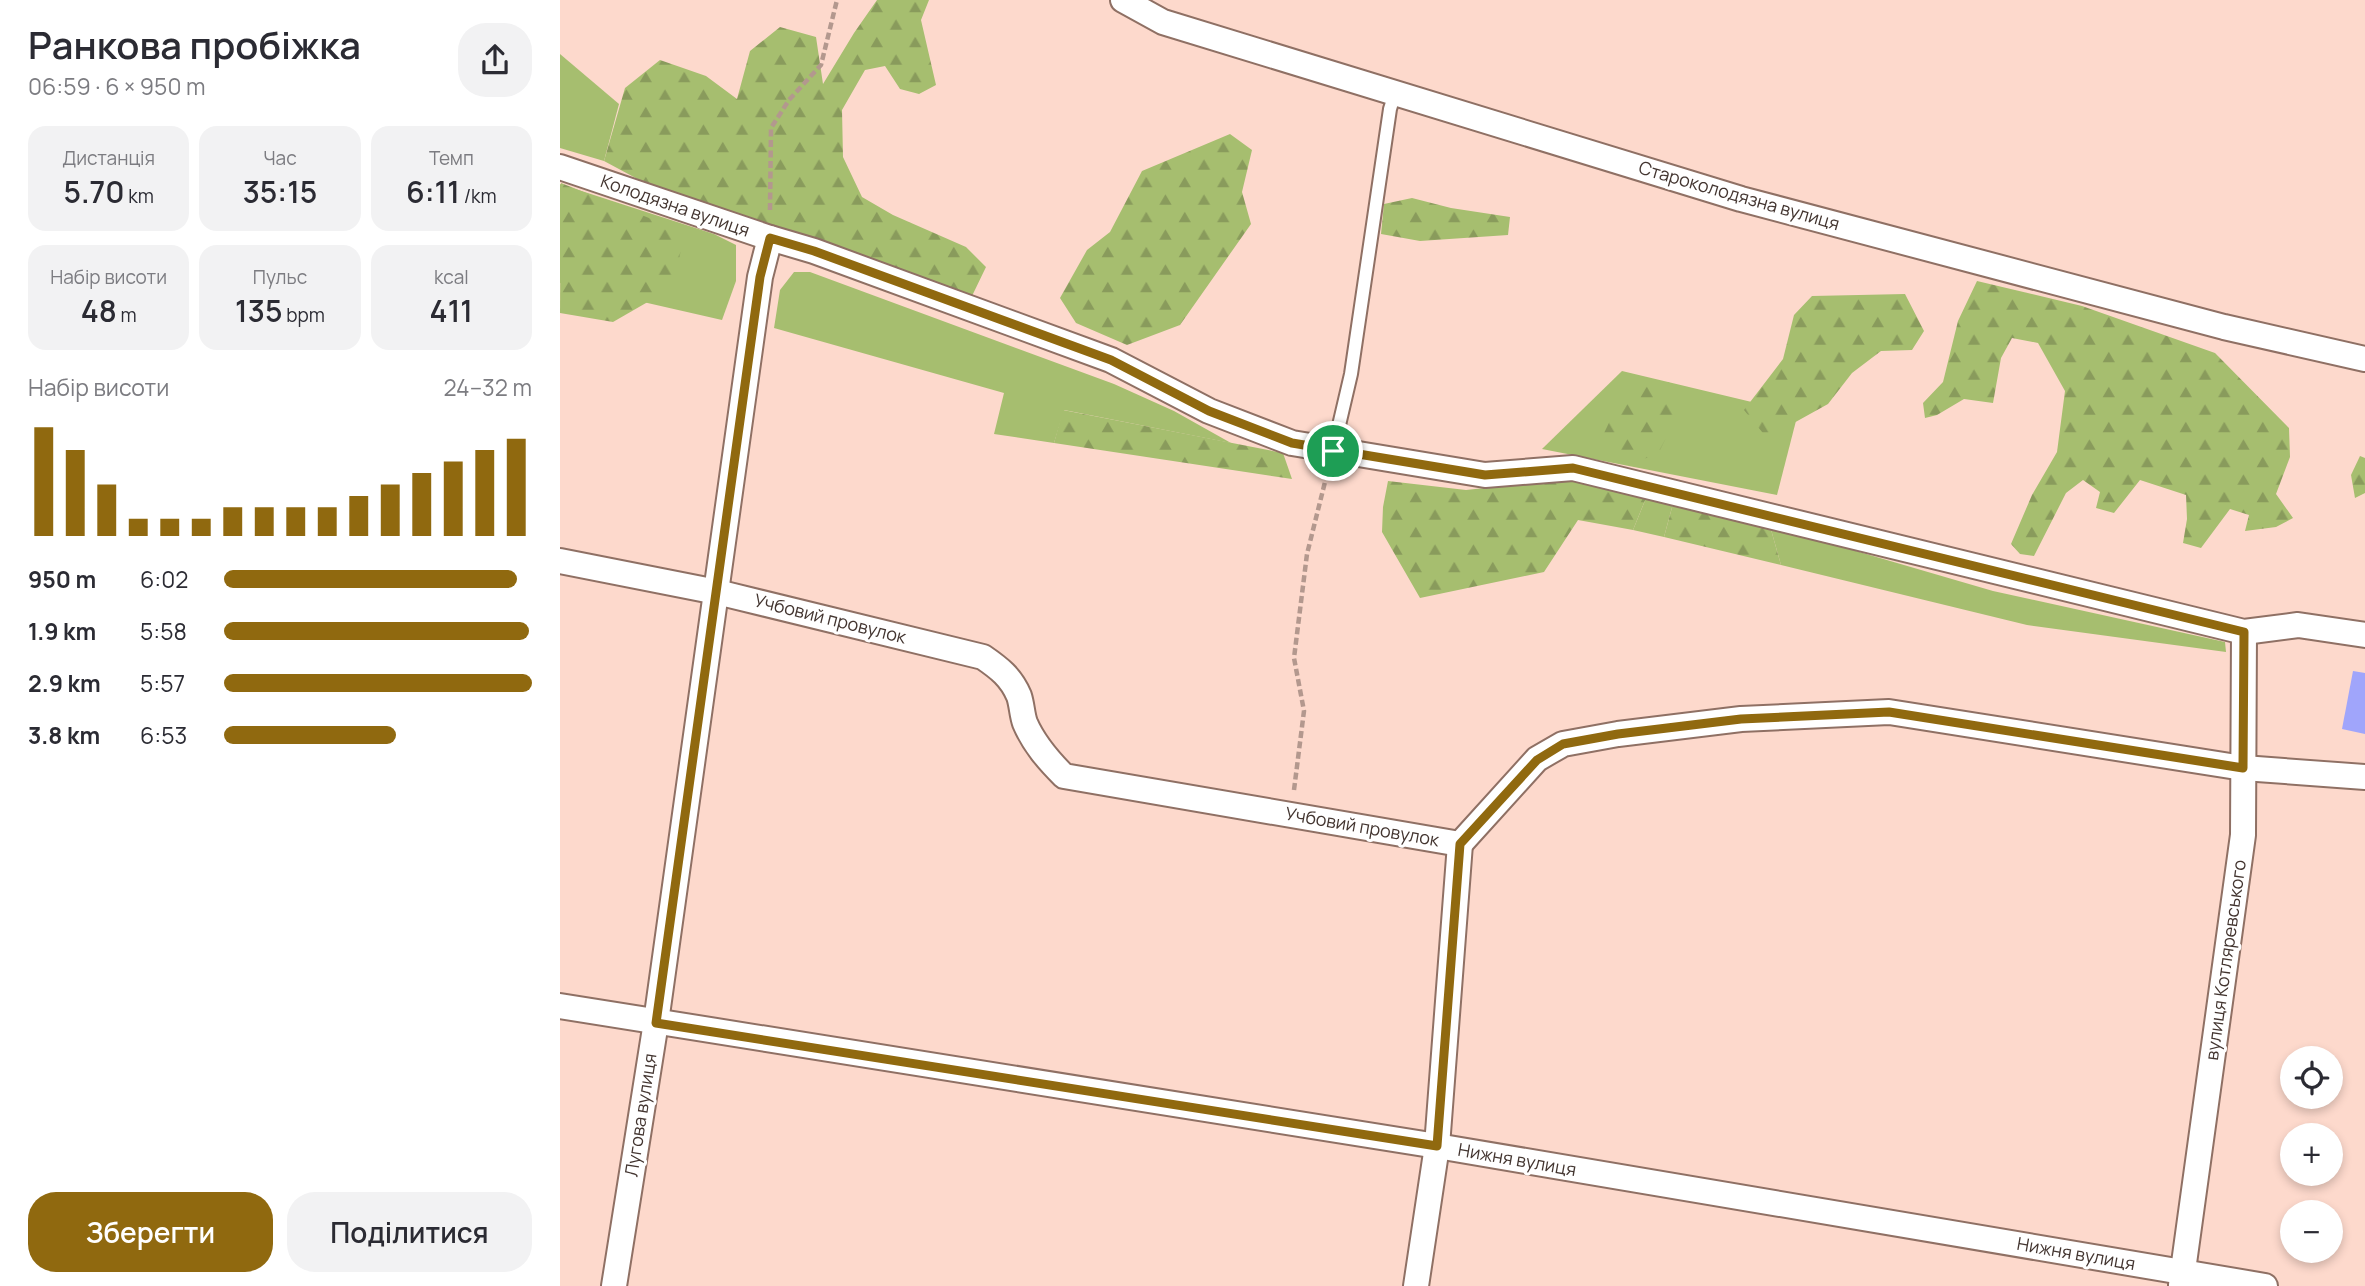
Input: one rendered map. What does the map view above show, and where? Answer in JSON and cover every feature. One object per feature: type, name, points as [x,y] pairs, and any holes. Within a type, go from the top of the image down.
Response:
[{"type":"street","name":"Староколодязна вулиця","points":[[1123,0],[1163,22],[1754,203],[2224,327],[2365,359]]},
{"type":"street","name":"Колодязна вулиця","points":[[560,167],[814,251],[1111,360],[1209,411],[1292,443],[1485,475],[1573,468],[2244,632],[2298,625],[2365,635]]},
{"type":"street","name":"Лугова вулиця","points":[[614,1286],[656,1023],[760,277],[770,238]]},
{"type":"street","name":"Учбовий провулок","points":[[560,561],[717,592],[983,657],[1006,674],[1020,698],[1024,721],[1031,735],[1044,756],[1064,776],[1460,844],[1537,760],[1563,744],[1618,734],[1741,719],[1889,712],[2243,768],[2365,777]]},
{"type":"street","name":"вулиця Котляревського","points":[[2182,1279],[2243,835],[2244,632]]},
{"type":"street","points":[[1416,1286],[1437,1146],[1460,844]]},
{"type":"street","name":"Нижня вулиця","points":[[560,1006],[1437,1146],[2182,1279],[2265,1286]]},
{"type":"lane","points":[[1333,451],[1351,374],[1390,109],[1395,93]]},
{"type":"path","points":[[770,238],[771,128],[789,100],[821,65],[837,0]]},
{"type":"path","points":[[1290,815],[1304,711],[1294,658],[1307,554],[1333,451]]},
{"type":"green space","points":[[877,0],[929,0],[921,20],[936,85],[919,94],[900,89],[885,66],[865,70],[842,110],[843,157],[862,197],[893,215],[966,247],[986,267],[972,296],[949,293],[684,204],[604,161],[625,88],[660,60],[706,76],[737,99],[750,51],[780,27],[816,37],[823,84]]},
{"type":"green space","points":[[560,54],[619,104],[604,161],[560,148]]},
{"type":"green space","points":[[1230,134],[1252,150],[1242,192],[1251,224],[1180,325],[1127,345],[1076,323],[1060,298],[1087,250],[1110,232],[1142,171]]},
{"type":"green space","points":[[561,183],[649,218],[683,242],[672,288],[613,322],[560,313]]},
{"type":"green space","points":[[560,184],[714,234],[736,245],[736,281],[722,320],[560,283]]},
{"type":"green space","points":[[1412,198],[1451,208],[1510,217],[1508,235],[1420,241],[1381,234],[1384,204]]},
{"type":"green space","points":[[794,272],[810,272],[1114,384],[1174,411],[1231,443],[1064,410],[1054,443],[994,434],[1004,393],[774,328],[780,290]]},
{"type":"green space","points":[[1977,281],[2082,306],[2215,353],[2289,428],[2290,457],[2276,494],[2293,518],[2276,527],[2245,531],[2249,515],[2230,509],[2201,548],[2183,543],[2187,519],[2186,495],[2140,480],[2114,513],[2096,508],[2100,492],[2083,480],[2066,493],[2034,556],[2020,554],[2011,544],[2032,495],[2057,452],[2065,391],[2038,343],[2012,338],[2001,358],[1993,403],[1964,399],[1937,415],[1925,418],[1923,403],[1943,382],[1958,321]]},
{"type":"green space","points":[[1905,294],[1924,331],[1912,350],[1881,351],[1852,373],[1828,404],[1767,438],[1744,410],[1783,359],[1794,315],[1812,296]]},
{"type":"green space","points":[[1622,371],[1798,413],[1777,495],[1542,449]]},
{"type":"green space","points":[[1669,382],[1681,408],[1659,452],[1636,463],[1596,450],[1626,387]]},
{"type":"green space","points":[[1063,410],[1283,453],[1292,479],[1054,443]]},
{"type":"green space","points":[[2360,456],[2365,458],[2365,493],[2355,498],[2351,475]]},
{"type":"green space","points":[[1566,479],[1646,498],[1633,530],[1578,520],[1544,572],[1420,598],[1382,532],[1388,481],[1466,490]]},
{"type":"green space","points":[[1646,498],[1674,500],[1664,537],[1633,530]]},
{"type":"green space","points":[[1674,500],[1770,526],[1781,565],[1664,537]]},
{"type":"green space","points":[[1770,526],[1993,591],[2225,642],[2226,652],[2027,625],[1781,565]]},
{"type":"building","points":[[2353,671],[2365,673],[2365,734],[2342,729]]},
{"type":"route","points":[[770,238],[814,251],[1111,360],[1209,411],[1292,443],[1333,451],[1485,475],[1573,468],[2244,632],[2243,768],[1889,712],[1741,719],[1618,734],[1563,744],[1537,760],[1460,844],[1437,1146],[656,1023],[760,277],[770,238]]}]
